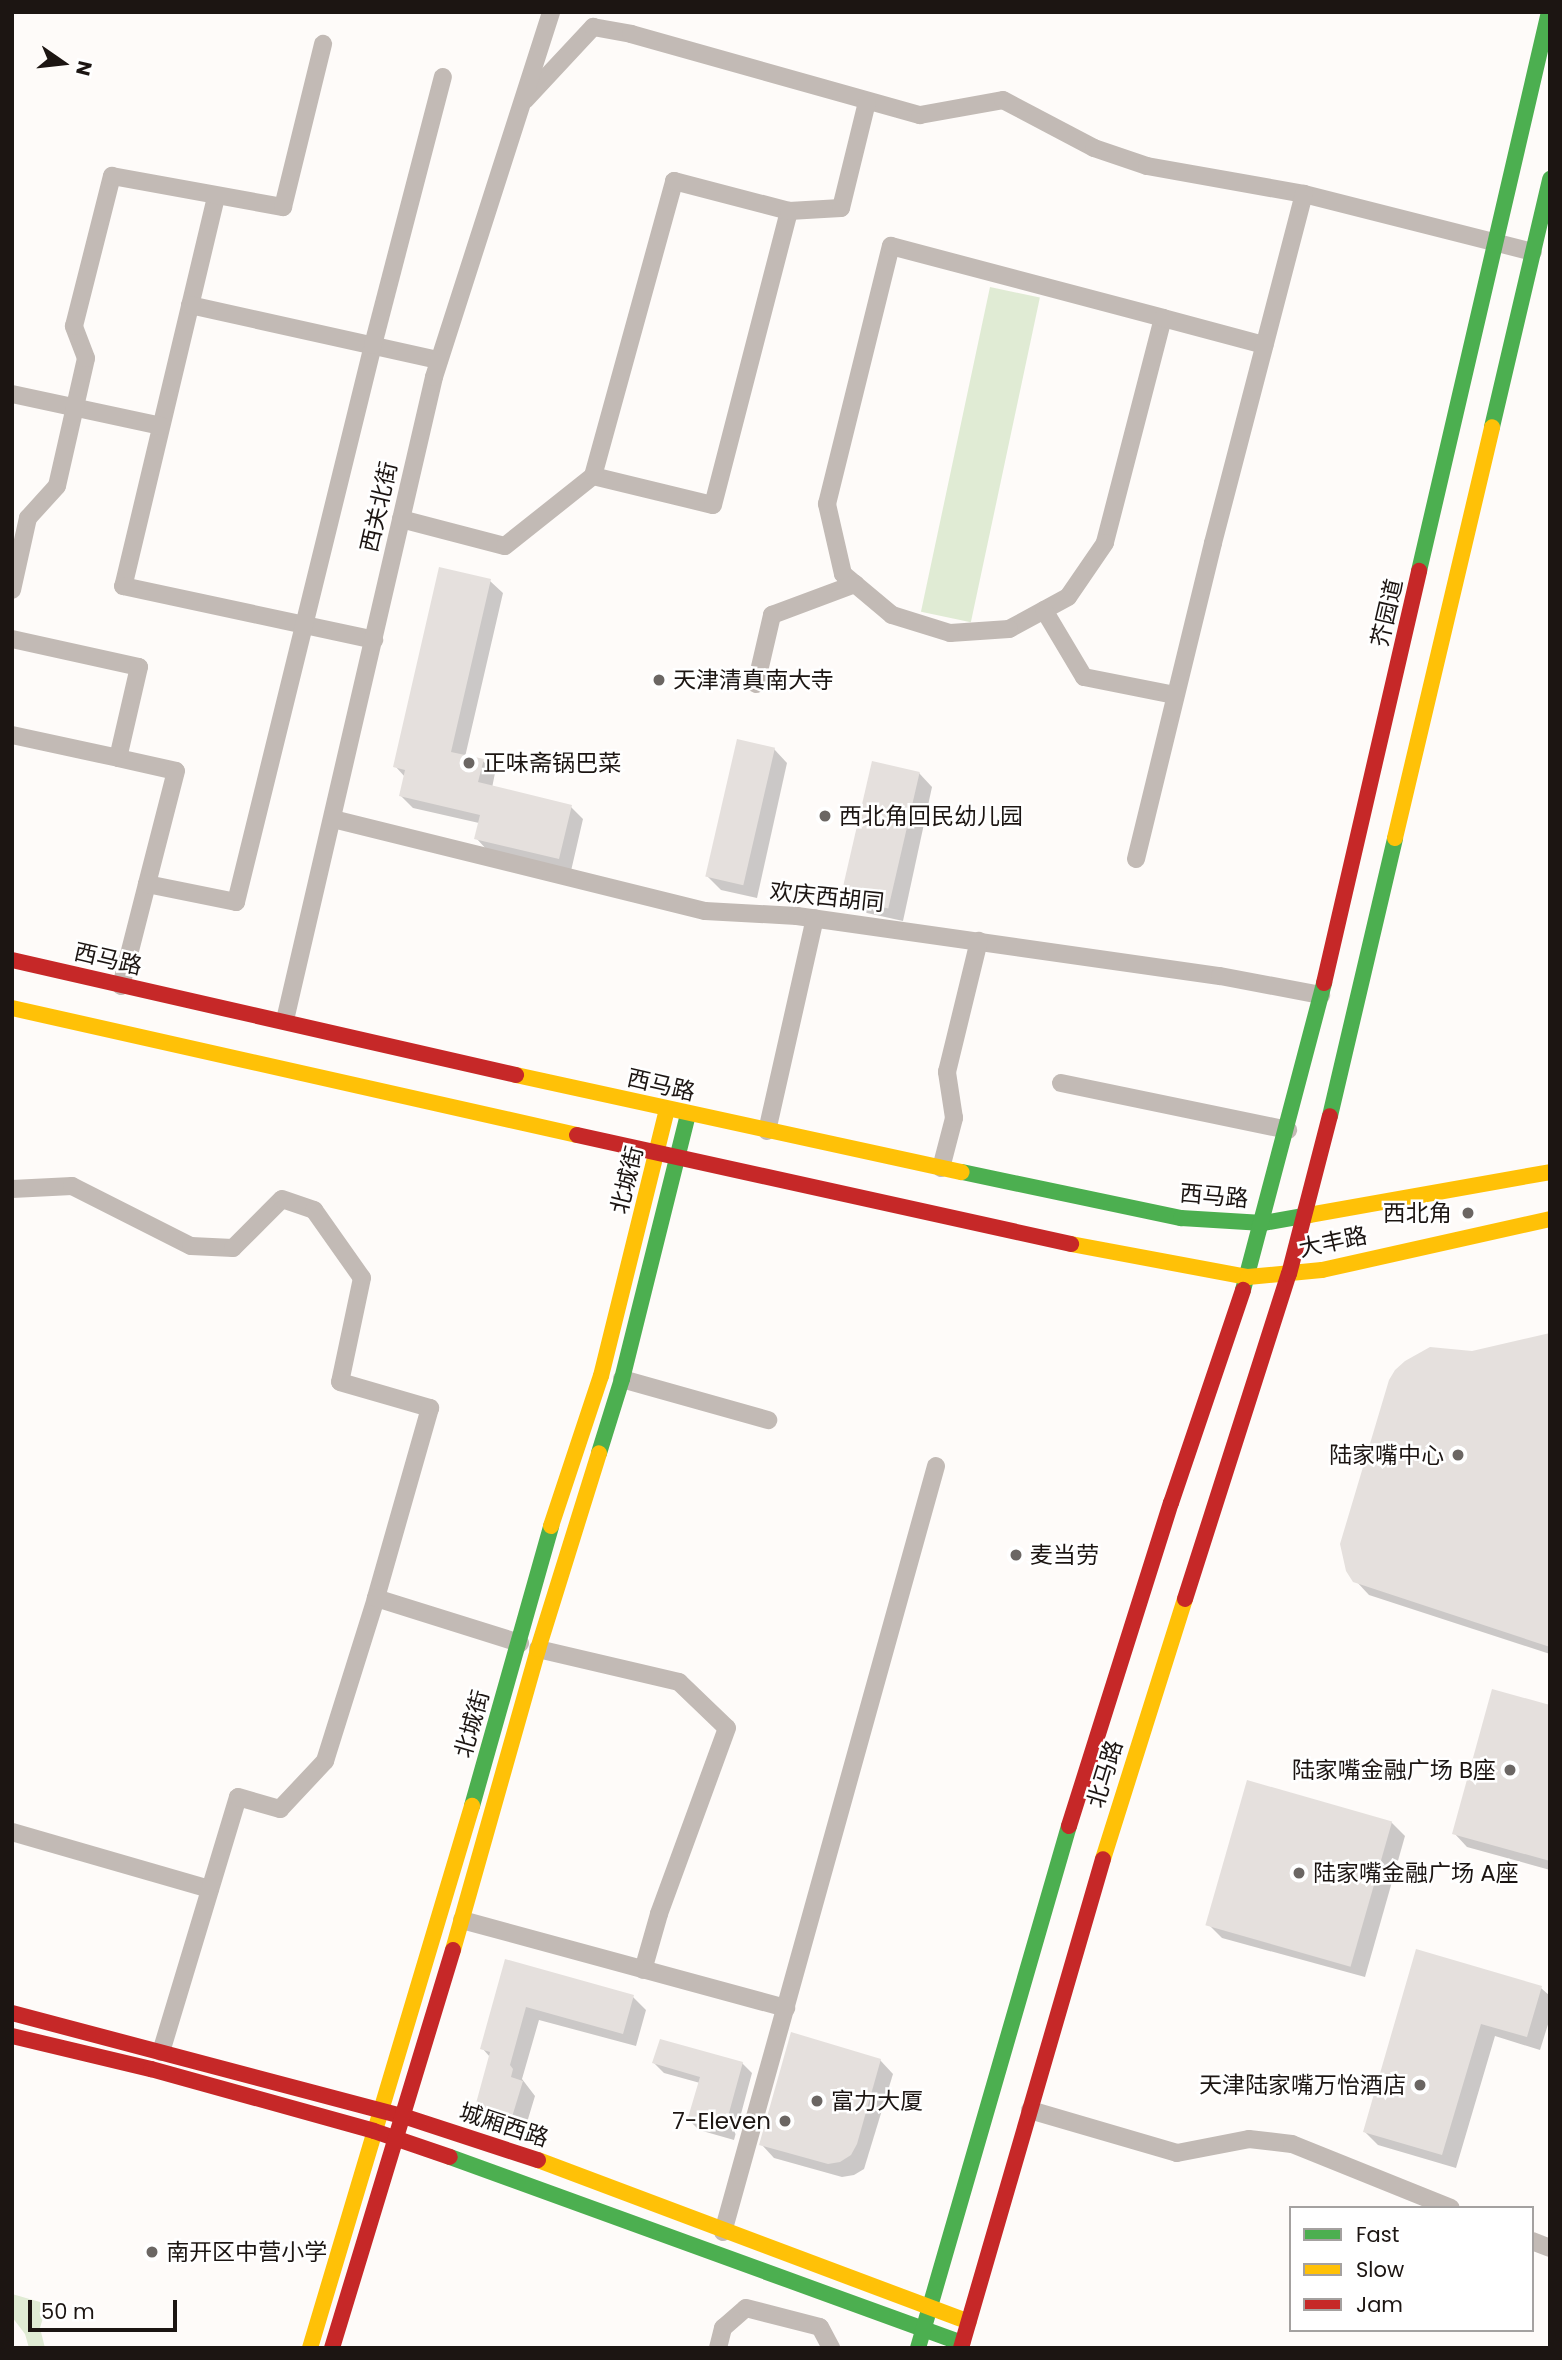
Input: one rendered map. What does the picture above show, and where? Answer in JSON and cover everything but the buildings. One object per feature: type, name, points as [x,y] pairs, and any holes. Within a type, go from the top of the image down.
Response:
[{"type":"main road","name":"芥园道","points":[[1263,1223],[1321,995],[1549,12]]},
{"type":"main road","points":[[1305,1217],[1550,179]]},
{"type":"main road","name":"西马路","points":[[12,960],[285,1020],[667,1110],[1181,1218],[1263,1223],[1305,1217]]},
{"type":"main road","points":[[12,1008],[1048,1240],[1248,1276]]},
{"type":"main road","name":"北城街","points":[[310,2348],[520,1643],[550,1530],[601,1376],[667,1110]]},
{"type":"main road","name":"北城街","points":[[332,2348],[461,1920],[538,1649],[622,1379],[688,1114]]},
{"type":"main road","name":"大丰路","points":[[1305,1217],[1550,1172]]},
{"type":"main road","name":"北马路","points":[[961,2346],[1126,1782],[1289,1275],[1305,1217]]},
{"type":"main road","name":"大丰路","points":[[1248,1276],[1289,1275],[1550,1219]]},
{"type":"main road","name":"北马路","points":[[918,2348],[1069,1824],[1263,1223]]},
{"type":"main road","name":"城厢西路","points":[[12,2013],[403,2116],[570,2171],[723,2232],[969,2322]]},
{"type":"main road","name":"城厢西路","points":[[12,2036],[151,2069],[396,2138],[561,2195],[961,2346]]},
{"type":"street","name":"西关北街","points":[[285,1020],[439,360],[525,100],[551,12]]},
{"type":"street","points":[[525,100],[593,27],[631,34],[867,103],[920,115],[1003,100],[1094,148],[1147,166],[1202,173],[1304,194],[1533,252]]},
{"type":"street","points":[[12,590],[28,518],[57,486],[86,358],[74,326],[112,176],[216,197],[283,207],[323,44]]},
{"type":"street","points":[[147,884],[236,902],[373,345],[443,77]]},
{"type":"street","points":[[401,519],[505,545],[593,476],[674,181],[789,211],[841,208],[867,103]]},
{"type":"street","points":[[1136,859],[1175,695],[1304,194]]},
{"type":"street","points":[[216,197],[123,586],[374,640]]},
{"type":"street","points":[[593,476],[713,505],[789,211]]},
{"type":"street","points":[[1163,318],[1105,543],[1068,597],[1009,629],[950,633],[892,615],[843,574],[827,504],[891,246],[1163,318],[1264,345]]},
{"type":"street","points":[[190,305],[439,360]]},
{"type":"street","points":[[12,394],[161,426]]},
{"type":"street","points":[[756,684],[772,615],[855,584]]},
{"type":"street","points":[[1044,610],[1084,677],[1175,695]]},
{"type":"street","points":[[12,639],[139,667],[118,758]]},
{"type":"street","points":[[12,734],[176,771],[121,986]]},
{"type":"street","name":"欢庆西胡同","points":[[333,819],[705,911],[815,918],[1220,976],[1321,995]]},
{"type":"street","points":[[768,1131],[815,918]]},
{"type":"street","points":[[941,1168],[954,1118],[947,1072],[979,941]]},
{"type":"street","points":[[1061,1083],[1288,1130]]},
{"type":"street","points":[[12,1189],[72,1186],[191,1247],[233,1248],[282,1199],[314,1210],[362,1279],[340,1382],[430,1409],[376,1598],[325,1761],[280,1809],[238,1797],[161,2052]]},
{"type":"street","points":[[622,1379],[768,1420]]},
{"type":"street","points":[[723,2232],[936,1466]]},
{"type":"street","points":[[376,1598],[520,1643]]},
{"type":"street","points":[[538,1649],[680,1682],[727,1728],[659,1914],[643,1970]]},
{"type":"street","points":[[12,1832],[210,1889]]},
{"type":"street","points":[[461,1920],[786,2008]]},
{"type":"street","points":[[1030,2110],[1177,2153],[1249,2139],[1292,2144],[1446,2206]]},
{"type":"street","points":[[718,2348],[723,2328],[746,2308],[820,2327],[831,2348]]},
{"type":"green space","points":[[990,287],[1040,298],[971,622],[921,612]]},
{"type":"green space","points":[[12,2294],[47,2304],[40,2328],[45,2348],[29,2348],[25,2334],[12,2317]]},
{"type":"traffic: fast","points":[[1419,571],[1549,12]]},
{"type":"traffic: fast","points":[[1492,427],[1550,179]]},
{"type":"traffic: fast","points":[[1330,1116],[1395,838]]},
{"type":"traffic: fast","points":[[1243,1290],[1324,983]]},
{"type":"traffic: fast","points":[[599,1453],[622,1379],[688,1114]]},
{"type":"traffic: fast","points":[[962,1172],[1181,1218],[1263,1223],[1309,1215]]},
{"type":"traffic: fast","points":[[472,1806],[551,1526]]},
{"type":"traffic: fast","points":[[918,2348],[1069,1826]]},
{"type":"traffic: fast","points":[[450,2157],[962,2343]]},
{"type":"traffic: slow","points":[[1395,838],[1492,427]]},
{"type":"traffic: slow","points":[[12,1008],[577,1135]]},
{"type":"traffic: slow","points":[[516,1075],[962,1172]]},
{"type":"traffic: slow","points":[[551,1526],[601,1376],[667,1110]]},
{"type":"traffic: slow","points":[[1309,1215],[1550,1172]]},
{"type":"traffic: slow","points":[[1071,1244],[1248,1277],[1322,1270],[1550,1219]]},
{"type":"traffic: slow","points":[[453,1950],[538,1649],[599,1453]]},
{"type":"traffic: slow","points":[[1103,1859],[1185,1599]]},
{"type":"traffic: slow","points":[[310,2348],[472,1806]]},
{"type":"traffic: slow","points":[[538,2160],[969,2322]]},
{"type":"traffic: jam","points":[[1324,983],[1419,571]]},
{"type":"traffic: jam","points":[[12,960],[516,1075]]},
{"type":"traffic: jam","points":[[1185,1599],[1289,1274],[1330,1116]]},
{"type":"traffic: jam","points":[[577,1135],[1071,1244]]},
{"type":"traffic: jam","points":[[1069,1826],[1171,1503],[1243,1290]]},
{"type":"traffic: jam","points":[[961,2348],[1103,1859]]},
{"type":"traffic: jam","points":[[332,2348],[453,1950]]},
{"type":"traffic: jam","points":[[12,2013],[403,2116],[538,2160]]},
{"type":"traffic: jam","points":[[12,2036],[151,2069],[374,2131],[450,2157]]},
{"type":"place","name":"天津清真南大寺","points":[[659,680]]},
{"type":"place","name":"正味斋锅巴菜","points":[[469,763]]},
{"type":"place","name":"西北角回民幼儿园","points":[[825,816]]},
{"type":"place","name":"西北角","points":[[1468,1213]]},
{"type":"place","name":"陆家嘴中心","points":[[1458,1455]]},
{"type":"place","name":"麦当劳","points":[[1016,1555]]},
{"type":"place","name":"陆家嘴金融广场 B座","points":[[1510,1770]]},
{"type":"place","name":"陆家嘴金融广场 A座","points":[[1299,1873]]},
{"type":"place","name":"天津陆家嘴万怡酒店","points":[[1420,2085]]},
{"type":"place","name":"富力大厦","points":[[817,2101]]},
{"type":"place","name":"7-Eleven","points":[[785,2121]]},
{"type":"place","name":"南开区中营小学","points":[[152,2252]]}]
